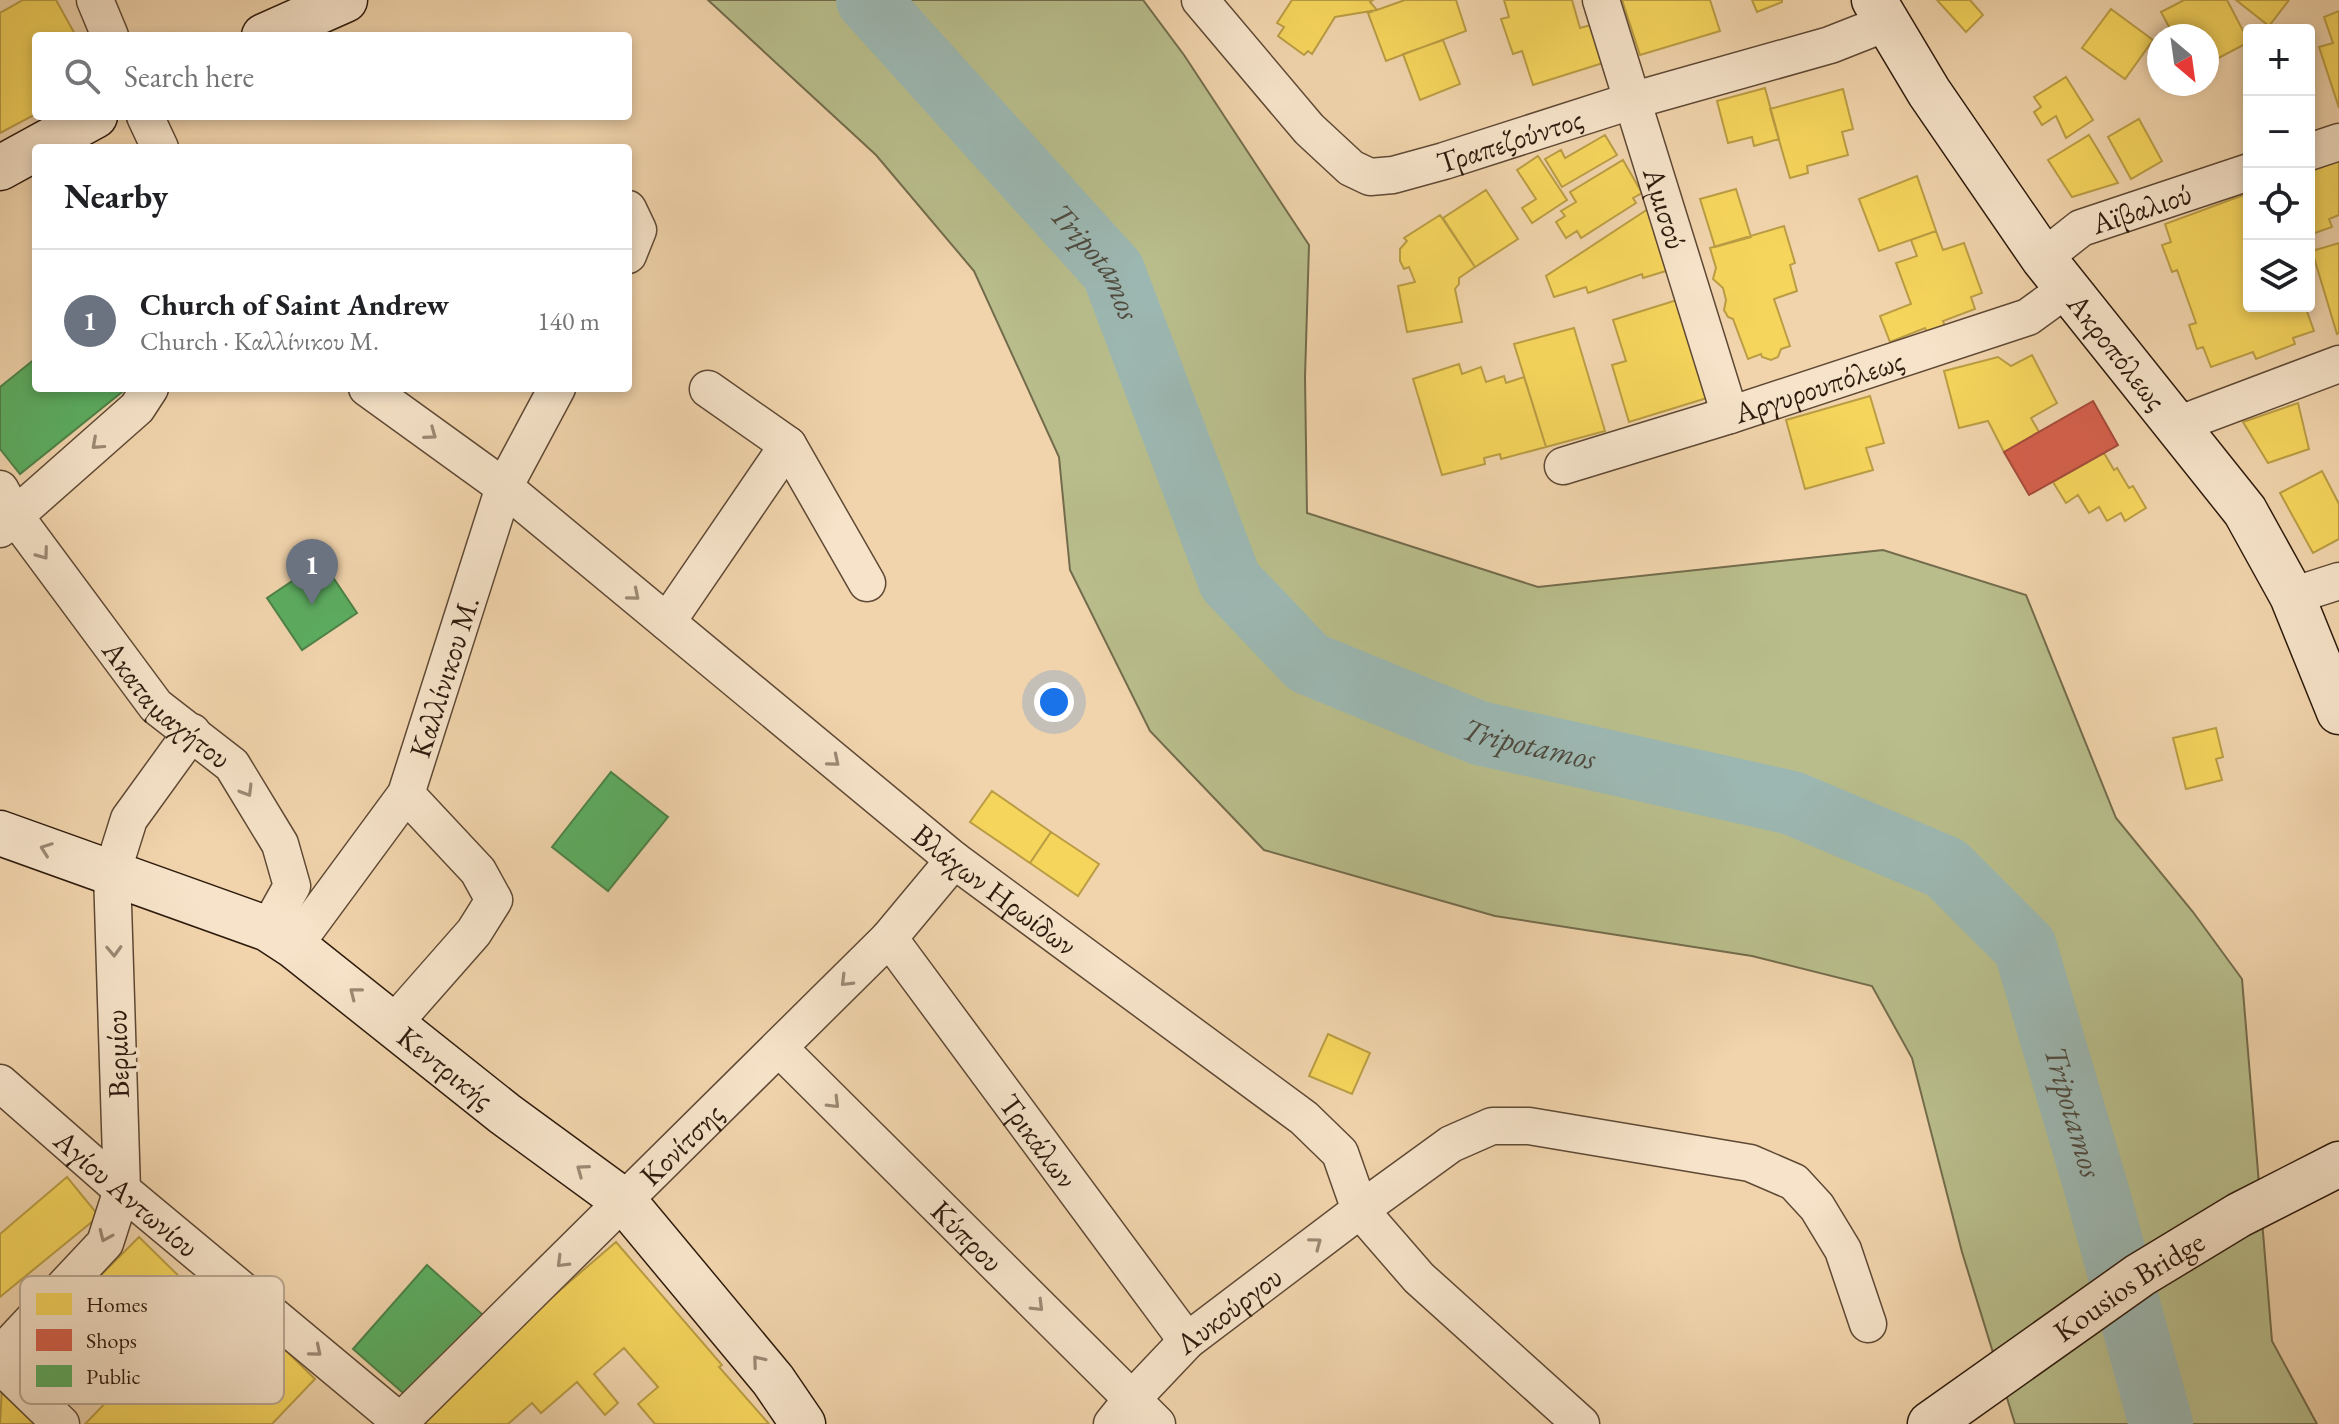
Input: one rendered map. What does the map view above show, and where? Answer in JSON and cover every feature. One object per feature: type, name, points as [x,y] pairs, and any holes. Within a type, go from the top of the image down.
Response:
[{"type":"street","points":[[95,0],[108,32]]},
{"type":"street","points":[[273,32],[345,0]]},
{"type":"street","name":"Τραπεζούντος","points":[[1200,0],[1309,129],[1351,168],[1370,177],[1393,175],[1444,161],[1631,101],[1830,45],[1880,11]]},
{"type":"street","name":"Αμισού","points":[[1601,0],[1730,415]]},
{"type":"street","name":"Ακροπόλεως","points":[[1880,11],[1929,92],[2055,273],[2245,511],[2292,596],[2339,712]]},
{"type":"street","points":[[44,144],[88,120]]},
{"type":"street","points":[[147,120],[158,144]]},
{"type":"street","points":[[2315,150],[2339,142]]},
{"type":"street","points":[[0,168],[32,150]]},
{"type":"street","name":"Αϊβαλιού","points":[[2055,273],[2081,228],[2243,174]]},
{"type":"street","points":[[632,215],[638,230],[632,245]]},
{"type":"street","name":"Αργυρουπόλεως","points":[[1563,466],[2028,317],[2055,273]]},
{"type":"street","points":[[2177,425],[2339,364]]},
{"type":"street","points":[[708,389],[788,445],[867,583]]},
{"type":"street","points":[[5,511],[137,408],[147,392]]},
{"type":"street","name":"Βλάχων Ηρωίδων","points":[[373,392],[504,487],[954,860],[1304,1118],[1340,1153],[1360,1210],[1419,1278],[1581,1424]]},
{"type":"street","name":"Καλλίνικου Μ.","points":[[281,937],[406,794],[504,487],[555,392]]},
{"type":"street","points":[[667,622],[788,445]]},
{"type":"street","name":"Ακαταμαχήτου","points":[[5,511],[156,706],[232,765],[280,844],[292,886],[281,937]]},
{"type":"street","points":[[2292,596],[2339,581]]},
{"type":"street","name":"Βερμίου","points":[[74,1276],[105,1243],[122,1190],[112,873],[129,819],[192,732]]},
{"type":"street","points":[[394,1023],[474,932],[494,900],[478,871],[406,794]]},
{"type":"street","name":"Κεντρικής","points":[[0,833],[281,937],[394,1023],[505,1114],[624,1201],[773,1380],[803,1424]]},
{"type":"street","name":"Κονίτσης","points":[[402,1423],[889,938],[954,860]]},
{"type":"street","name":"Τρικάλων","points":[[889,938],[1187,1341]]},
{"type":"street","name":"Κύπρου","points":[[779,1048],[1122,1412],[1157,1424]]},
{"type":"street","name":"Αγίου Αντωνίου","points":[[0,1083],[225,1276]]},
{"type":"street","name":"Λυκούργου","points":[[1122,1412],[1187,1341],[1451,1144],[1492,1126],[1529,1126],[1750,1163],[1794,1182],[1817,1207],[1843,1250],[1868,1324]]},
{"type":"street","name":"Kousios Bridge","points":[[1930,1424],[2140,1275],[2239,1215],[2339,1164]]},
{"type":"street","name":"Αγίου Αντωνίου","points":[[284,1325],[402,1423]]},
{"type":"street","name":"Βερμίου","points":[[0,1355],[20,1334]]},
{"type":"street","points":[[0,1365],[20,1384]]},
{"type":"street","points":[[40,1404],[61,1424]]},
{"type":"green space","points":[[708,0],[1143,0],[1184,55],[1309,245],[1305,377],[1307,513],[1538,587],[1883,550],[2026,595],[2116,818],[2193,912],[2242,979],[2272,1341],[2317,1424],[2015,1424],[1962,1252],[1912,1058],[1872,986],[1752,956],[1495,916],[1264,850],[1150,731],[1070,570],[1059,457],[974,271],[876,155]]},
{"type":"building: Homes","points":[[23,0],[56,0],[74,32],[32,32],[32,116],[0,133],[0,13]]},
{"type":"building: Homes","points":[[1292,0],[1373,0],[1370,2],[1377,10],[1335,17],[1312,54],[1308,51],[1304,55],[1278,36],[1284,27],[1277,23]]},
{"type":"building: Homes","points":[[1405,0],[1456,0],[1466,31],[1386,61],[1368,13]]},
{"type":"building: Homes","points":[[1504,0],[1572,0],[1580,28],[1591,25],[1603,63],[1533,85],[1522,51],[1513,54],[1501,19],[1509,17]]},
{"type":"building: Homes","points":[[1622,0],[1710,0],[1720,31],[1640,55]]},
{"type":"building: Homes","points":[[1752,0],[1782,0],[1782,2],[1757,12]]},
{"type":"building: Homes","points":[[1937,0],[1970,0],[1983,15],[1966,32]]},
{"type":"building: Homes","points":[[2184,0],[2227,0],[2243,31],[2243,45],[2219,58],[2219,24],[2168,24],[2161,12]]},
{"type":"building: Homes","points":[[2236,0],[2289,0],[2271,24]]},
{"type":"building: Homes","points":[[2111,9],[2147,36],[2147,48],[2125,79],[2082,48]]},
{"type":"building: Homes","points":[[2339,11],[2339,108],[2319,47],[2333,43],[2324,17]]},
{"type":"building: Homes","points":[[1443,40],[1460,84],[1420,100],[1403,54]]},
{"type":"building: Homes","points":[[2066,77],[2093,120],[2066,138],[2056,116],[2042,125],[2034,112],[2041,107],[2034,97]]},
{"type":"building: Homes","points":[[1765,88],[1779,139],[1754,146],[1752,137],[1728,143],[1717,101]]},
{"type":"building: Homes","points":[[1843,89],[1853,129],[1842,132],[1848,155],[1807,166],[1808,173],[1790,178],[1770,109]]},
{"type":"building: Homes","points":[[2139,119],[2162,161],[2131,179],[2108,137]]},
{"type":"building: Homes","points":[[1605,135],[1617,155],[1562,187],[1545,159],[1561,150],[1565,158]]},
{"type":"building: Homes","points":[[2089,135],[2118,183],[2072,197],[2048,160]]},
{"type":"building: Homes","points":[[1538,156],[1567,200],[1532,223],[1522,208],[1536,199],[1517,170]]},
{"type":"building: Homes","points":[[2339,158],[2339,215],[2329,219],[2332,227],[2315,233],[2315,168]]},
{"type":"building: Homes","points":[[1623,160],[1642,193],[1633,198],[1636,203],[1581,238],[1577,231],[1566,238],[1556,222],[1565,216],[1561,211],[1576,202],[1570,192]]},
{"type":"building: Homes","points":[[1917,176],[1936,231],[1879,251],[1859,199]]},
{"type":"building: Homes","points":[[1736,189],[1751,237],[1715,247],[1700,199]]},
{"type":"building: Homes","points":[[1486,190],[1518,239],[1475,267],[1443,218]]},
{"type":"building: Homes","points":[[2243,195],[2243,312],[2307,312],[2314,331],[2293,338],[2295,344],[2256,359],[2253,352],[2211,367],[2203,347],[2197,349],[2189,325],[2196,323],[2177,270],[2172,272],[2162,245],[2171,242],[2165,224]]},
{"type":"building: Homes","points":[[1648,209],[1669,270],[1643,278],[1642,274],[1588,293],[1586,287],[1554,297],[1546,276]]},
{"type":"building: Homes","points":[[1440,215],[1475,267],[1459,278],[1455,289],[1462,322],[1407,332],[1398,286],[1415,282],[1409,267],[1404,269],[1400,261],[1400,249],[1407,241],[1404,238]]},
{"type":"building: Homes","points":[[1784,226],[1795,263],[1790,265],[1797,291],[1774,299],[1790,346],[1781,349],[1778,357],[1771,360],[1761,354],[1748,359],[1733,319],[1724,310],[1726,300],[1723,288],[1713,279],[1716,268],[1710,248]]},
{"type":"building: Homes","points":[[1936,231],[1943,250],[1964,243],[1982,293],[1971,297],[1975,309],[1943,321],[1945,326],[1927,333],[1925,328],[1890,342],[1880,316],[1911,304],[1896,263],[1917,256],[1911,240]]},
{"type":"building: Homes","points":[[2339,243],[2337,334],[2315,261],[2315,250]]},
{"type":"building: Homes","points":[[1677,300],[1707,398],[1629,422],[1612,365],[1626,361],[1613,320]]},
{"type":"building: Homes","points":[[1574,328],[1605,431],[1546,447],[1514,344]]},
{"type":"building: Homes","points":[[2032,355],[2057,403],[2031,418],[2039,432],[2004,452],[1988,421],[1959,428],[1944,371],[1998,357],[2011,366]]},
{"type":"building: Homes","points":[[1459,364],[1462,374],[1481,367],[1486,382],[1504,376],[1506,383],[1524,377],[1546,447],[1501,459],[1500,454],[1484,458],[1485,464],[1442,475],[1413,379]]},
{"type":"building: Homes","points":[[1870,396],[1884,443],[1866,448],[1873,470],[1805,489],[1786,420]]},
{"type":"building: Homes","points":[[2298,403],[2309,449],[2268,463],[2243,422]]},
{"type":"building: Homes","points":[[2104,453],[2129,488],[2133,486],[2146,508],[2125,521],[2121,513],[2107,521],[2099,507],[2089,513],[2078,495],[2066,503],[2053,482]]},
{"type":"building: Homes","points":[[2322,471],[2339,504],[2339,539],[2313,553],[2280,493]]},
{"type":"building: Homes","points":[[2216,728],[2223,757],[2216,759],[2222,780],[2186,789],[2173,738]]},
{"type":"building: Homes","points":[[992,791],[1051,832],[1030,863],[970,822]]},
{"type":"building: Homes","points":[[1051,832],[1099,864],[1078,896],[1030,863]]},
{"type":"building: Homes","points":[[1328,1034],[1370,1053],[1352,1094],[1309,1076]]},
{"type":"building: Homes","points":[[67,1177],[99,1216],[26,1276],[20,1276],[20,1281],[0,1297],[0,1234]]},
{"type":"building: Homes","points":[[139,1237],[179,1276],[100,1276]]},
{"type":"building: Homes","points":[[616,1242],[769,1424],[655,1424],[638,1404],[658,1387],[624,1348],[594,1374],[618,1403],[605,1415],[577,1382],[541,1413],[532,1403],[508,1424],[417,1424],[411,1418]]},
{"type":"building: Homes","points":[[284,1349],[315,1379],[272,1424],[85,1424],[104,1404],[284,1404]]},
{"type":"building: Homes","points":[[20,1356],[20,1370],[13,1363]]},
{"type":"building: Homes","points":[[2,1387],[35,1424],[0,1424]]},
{"type":"building: Shops","points":[[2093,401],[2118,445],[2029,495],[2004,452]]},
{"type":"building: Public","points":[[32,361],[32,392],[122,392],[20,474],[0,449],[0,387]]},
{"type":"building: Public","points":[[322,561],[357,613],[302,650],[267,598]]},
{"type":"building: Public","points":[[611,772],[668,817],[608,891],[552,847]]},
{"type":"building: Public","points":[[427,1265],[483,1315],[410,1399],[353,1349]]},
{"type":"waterway","name":"Tripotamos","points":[[868,0],[1113,271],[1230,581],[1308,663],[1479,733],[1792,803],[1946,868],[2025,947],[2161,1424]]},
{"type":"place","name":"Church of Saint Andrew","points":[[312,605]]}]
